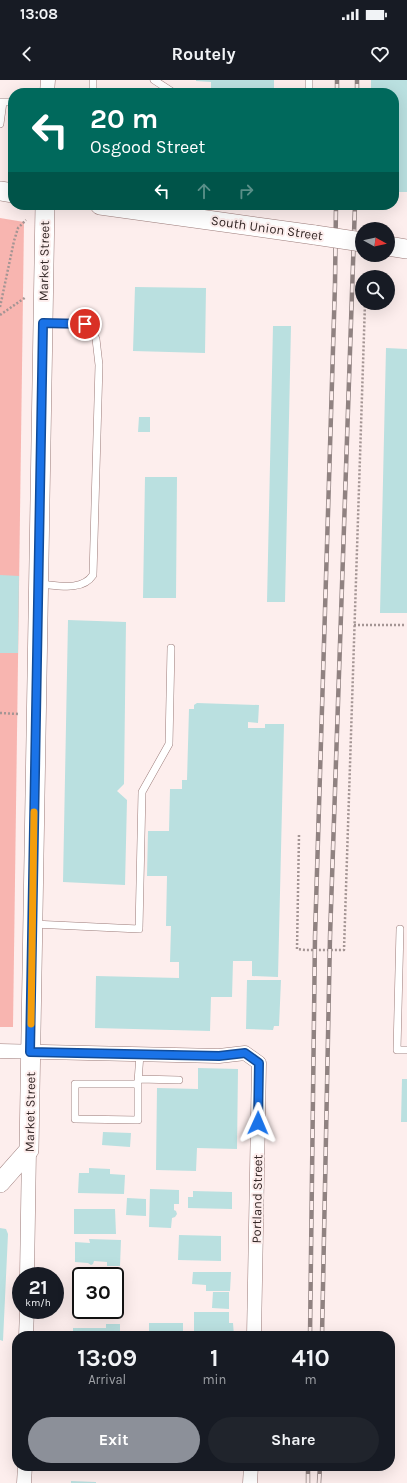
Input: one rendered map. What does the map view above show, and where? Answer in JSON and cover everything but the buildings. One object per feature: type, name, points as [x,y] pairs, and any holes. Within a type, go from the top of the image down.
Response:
[{"type":"street","name":"Market Street","points":[[27,1267],[45,210]]},
{"type":"street","name":"South Union Street","points":[[136,210],[355,241]]},
{"type":"street","points":[[395,247],[407,248]]},
{"type":"street","points":[[0,1051],[140,1054]]},
{"type":"street","name":"Portland Street","points":[[140,1054],[219,1056],[245,1053],[259,1063],[260,1081],[254,1331]]},
{"type":"street","points":[[0,1183],[29,1150]]},
{"type":"street","points":[[26,1331],[27,1319]]},
{"type":"street","points":[[24,1471],[24,1483]]},
{"type":"street","points":[[250,1483],[251,1471]]},
{"type":"lane","points":[[154,80],[166,88]]},
{"type":"lane","points":[[0,124],[1,102]]},
{"type":"lane","points":[[38,584],[80,586],[89,582],[93,575],[99,365],[96,339],[90,328],[85,324],[43,323]]},
{"type":"lane","points":[[32,924],[139,928],[142,792],[169,744],[172,648]]},
{"type":"lane","points":[[400,929],[397,1050],[407,1050]]},
{"type":"lane","points":[[140,1054],[138,1082],[138,1120],[75,1120],[75,1084],[138,1082],[179,1080]]},
{"type":"path","points":[[0,307],[14,241],[18,228],[26,220]]},
{"type":"path","points":[[0,315],[26,296]]},
{"type":"path","points":[[299,835],[297,949],[344,950],[365,310]]},
{"type":"path","points":[[354,625],[406,625]]},
{"type":"path","points":[[0,713],[19,714]]},
{"type":"shaded area","points":[[0,218],[24,222],[13,1027],[0,1027]]},
{"type":"railway","points":[[337,80],[337,88]]},
{"type":"railway","points":[[357,80],[357,88]]},
{"type":"railway","points":[[310,1331],[315,937],[336,210]]},
{"type":"railway","points":[[322,1331],[330,937],[355,210]]},
{"type":"railway","points":[[308,1471],[308,1483]]},
{"type":"railway","points":[[319,1483],[320,1471]]},
{"type":"slow traffic","points":[[31,1024],[34,812]]},
{"type":"route","points":[[85,324],[43,323],[30,1052],[219,1056],[245,1053],[259,1063],[260,1081],[258,1123]]}]
